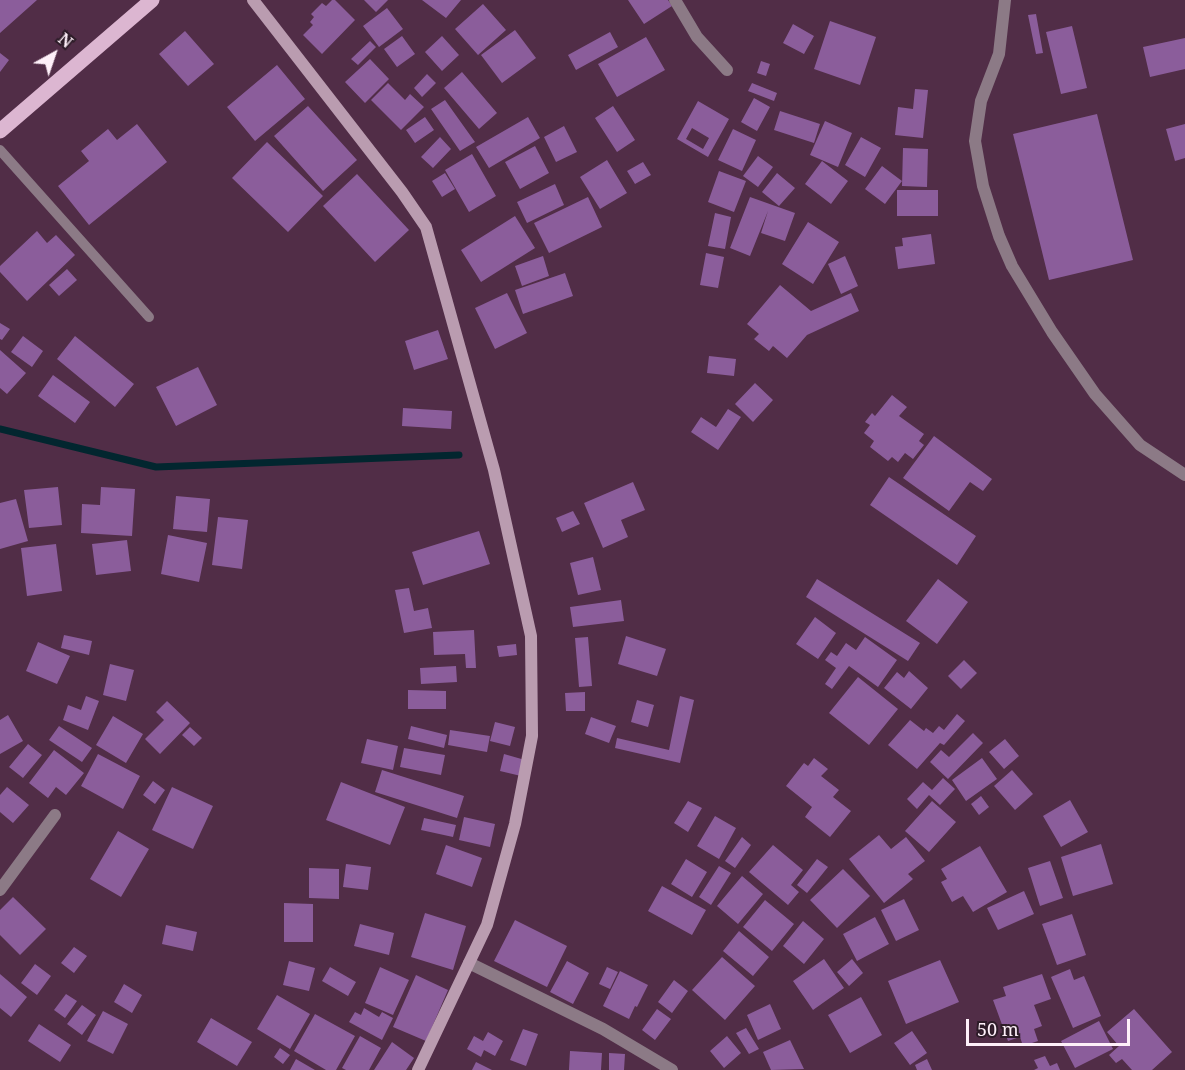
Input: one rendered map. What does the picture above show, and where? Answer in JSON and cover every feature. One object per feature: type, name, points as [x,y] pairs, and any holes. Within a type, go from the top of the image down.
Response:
[{"type":"main road","points":[[0,131],[152,0]]},
{"type":"street","points":[[253,0],[402,192],[426,227],[494,470],[531,636],[532,736],[515,824],[487,925],[418,1070]]},
{"type":"street","points":[[675,0],[698,37],[727,70]]},
{"type":"street","points":[[1005,0],[999,54],[981,101],[975,141],[983,186],[999,236],[1012,266],[1052,332],[1095,394],[1140,445],[1185,475]]},
{"type":"street","points":[[0,891],[55,815]]},
{"type":"street","points":[[469,963],[603,1029],[672,1070]]},
{"type":"lane","points":[[0,150],[149,317]]},
{"type":"building","points":[[0,0],[37,0],[0,33]]},
{"type":"building","points":[[335,0],[355,20],[322,54],[303,35],[313,25],[310,22],[314,17],[311,14],[322,3],[326,6]]},
{"type":"building","points":[[364,0],[388,0],[376,12]]},
{"type":"building","points":[[422,0],[461,0],[446,18]]},
{"type":"building","points":[[628,0],[668,0],[672,6],[644,24]]},
{"type":"building","points":[[483,4],[506,30],[478,55],[455,29]]},
{"type":"building","points":[[387,8],[403,29],[379,47],[363,26]]},
{"type":"building","points":[[1036,14],[1043,53],[1036,54],[1028,15]]},
{"type":"building","points":[[830,21],[876,37],[860,85],[814,69]]},
{"type":"building","points":[[793,24],[814,36],[804,54],[783,43]]},
{"type":"building","points":[[1072,26],[1087,88],[1061,94],[1046,32]]},
{"type":"building","points":[[515,30],[536,58],[502,83],[481,55]]},
{"type":"building","points":[[185,31],[214,64],[188,86],[159,54]]},
{"type":"building","points":[[610,32],[618,47],[576,70],[568,55]]},
{"type":"building","points":[[402,36],[415,54],[397,67],[384,49]]},
{"type":"building","points":[[442,36],[459,55],[442,71],[425,52]]},
{"type":"building","points":[[646,37],[665,70],[617,97],[598,64]]},
{"type":"building","points":[[1185,38],[1185,69],[1150,77],[1143,47]]},
{"type":"building","points":[[370,41],[376,47],[358,65],[351,59]]},
{"type":"building","points":[[0,53],[9,60],[0,72]]},
{"type":"building","points":[[370,59],[389,79],[365,103],[345,82]]},
{"type":"building","points":[[761,61],[770,64],[766,76],[757,73]]},
{"type":"building","points":[[277,65],[305,99],[255,141],[227,107]]},
{"type":"building","points":[[462,72],[497,113],[479,129],[444,88]]},
{"type":"building","points":[[427,74],[436,83],[422,97],[414,88]]},
{"type":"building","points":[[388,83],[405,100],[410,94],[424,107],[401,130],[371,100]]},
{"type":"building","points":[[752,83],[777,93],[774,101],[748,91]]},
{"type":"building","points":[[915,89],[928,90],[923,138],[895,135],[898,107],[913,109]]},
{"type":"building","points":[[754,98],[770,107],[757,131],[741,122]]},
{"type":"building","points":[[445,100],[475,142],[460,151],[431,109]]},
{"type":"building","points":[[698,101],[729,119],[708,157],[677,139]],"holes":[[[692,128],[709,138],[703,149],[686,139]]]},
{"type":"building","points":[[308,106],[357,160],[323,191],[274,136]]},
{"type":"building","points":[[613,106],[635,140],[617,152],[595,118]]},
{"type":"building","points":[[780,111],[820,124],[814,143],[774,130]]},
{"type":"building","points":[[1097,114],[1133,260],[1049,280],[1013,134]]},
{"type":"building","points":[[425,117],[434,130],[415,143],[406,130]]},
{"type":"building","points":[[528,117],[540,138],[489,168],[476,147]]},
{"type":"building","points":[[825,121],[852,133],[838,167],[810,155]]},
{"type":"building","points":[[137,124],[167,162],[89,225],[58,186],[89,161],[81,151],[108,129],[117,140]]},
{"type":"building","points":[[1185,124],[1185,158],[1175,161],[1166,129]]},
{"type":"building","points":[[564,126],[577,152],[556,162],[544,137]]},
{"type":"building","points":[[733,129],[756,140],[742,171],[718,160]]},
{"type":"building","points":[[440,137],[451,149],[433,168],[421,157]]},
{"type":"building","points":[[861,137],[881,148],[865,177],[845,165]]},
{"type":"building","points":[[267,142],[323,196],[288,232],[232,178]]},
{"type":"building","points":[[535,146],[549,173],[520,189],[505,162]]},
{"type":"building","points":[[903,148],[928,149],[927,187],[902,186]]},
{"type":"building","points":[[472,154],[496,196],[469,212],[445,170]]},
{"type":"building","points":[[758,156],[773,167],[758,187],[743,176]]},
{"type":"building","points":[[607,160],[627,193],[600,209],[580,177]]},
{"type":"building","points":[[822,161],[848,181],[831,204],[805,184]]},
{"type":"building","points":[[643,162],[651,175],[635,184],[627,171]]},
{"type":"building","points":[[882,166],[902,181],[885,204],[865,189]]},
{"type":"building","points":[[719,171],[746,181],[734,212],[708,202]]},
{"type":"building","points":[[445,173],[455,189],[442,197],[432,181]]},
{"type":"building","points":[[777,173],[795,188],[779,206],[762,192]]},
{"type":"building","points":[[357,174],[409,230],[375,262],[323,206]]},
{"type":"building","points":[[555,184],[564,205],[527,223],[517,202]]},
{"type":"building","points":[[897,190],[938,190],[938,216],[897,216]]},
{"type":"building","points":[[588,197],[602,227],[549,253],[534,223]]},
{"type":"building","points":[[750,197],[795,213],[785,241],[761,233],[768,211],[750,256],[730,248]]},
{"type":"building","points":[[715,213],[731,217],[725,249],[708,246]]},
{"type":"building","points":[[515,216],[535,248],[481,282],[461,250]]},
{"type":"building","points":[[808,222],[839,242],[813,284],[782,264]]},
{"type":"building","points":[[37,231],[47,243],[56,235],[75,255],[27,301],[0,272],[0,266]]},
{"type":"building","points":[[931,234],[935,264],[898,269],[895,247],[903,246],[902,238]]},
{"type":"building","points":[[706,253],[724,257],[718,288],[700,285]]},
{"type":"building","points":[[543,256],[549,276],[522,286],[515,266]]},
{"type":"building","points":[[845,256],[858,286],[841,294],[828,264]]},
{"type":"building","points":[[67,269],[77,280],[59,296],[49,285]]},
{"type":"building","points":[[565,273],[573,296],[523,314],[515,290]]},
{"type":"building","points":[[780,285],[811,311],[851,293],[859,311],[807,335],[787,358],[773,346],[769,351],[754,339],[759,334],[747,324]]},
{"type":"building","points":[[507,293],[527,333],[495,349],[475,308]]},
{"type":"building","points":[[0,323],[10,329],[2,340],[0,339]]},
{"type":"building","points":[[438,330],[448,359],[414,370],[405,341]]},
{"type":"building","points":[[23,336],[43,351],[32,367],[11,352]]},
{"type":"building","points":[[75,336],[134,384],[115,407],[57,359]]},
{"type":"building","points":[[0,350],[26,373],[7,394],[0,388]]},
{"type":"building","points":[[709,356],[736,359],[734,376],[707,373]]},
{"type":"building","points":[[198,367],[217,405],[176,426],[156,387]]},
{"type":"building","points":[[53,375],[90,402],[75,423],[38,396]]},
{"type":"building","points":[[755,383],[773,400],[753,422],[735,404]]},
{"type":"building","points":[[892,395],[907,407],[899,416],[924,434],[919,441],[924,445],[913,459],[905,453],[898,462],[892,457],[888,461],[870,447],[874,441],[864,433],[870,425],[865,422],[872,413],[875,416]]},
{"type":"building","points":[[403,408],[452,411],[451,429],[402,426]]},
{"type":"building","points":[[728,409],[741,417],[718,450],[691,432],[701,417],[716,427]]},
{"type":"building","points":[[934,436],[992,479],[983,491],[970,482],[949,511],[903,478]]},
{"type":"building","points":[[889,477],[976,536],[957,565],[870,505]]},
{"type":"building","points":[[633,482],[645,510],[621,520],[628,537],[603,548],[584,503]]},
{"type":"building","points":[[58,487],[62,525],[29,528],[24,490]]},
{"type":"building","points":[[101,487],[135,489],[132,536],[81,533],[82,504],[100,505]]},
{"type":"building","points":[[176,496],[210,499],[207,532],[173,529]]},
{"type":"building","points":[[16,499],[28,541],[0,549],[0,503]]},
{"type":"building","points":[[573,511],[580,524],[562,532],[556,518]]},
{"type":"building","points":[[218,517],[248,520],[242,569],[212,565]]},
{"type":"building","points":[[479,531],[490,564],[423,585],[412,552]]},
{"type":"building","points":[[168,535],[207,543],[199,582],[161,574]]},
{"type":"building","points":[[127,540],[131,571],[96,575],[92,544]]},
{"type":"building","points":[[56,544],[62,591],[27,596],[21,548]]},
{"type":"building","points":[[593,557],[601,590],[578,595],[570,563]]},
{"type":"building","points":[[817,579],[920,643],[908,661],[806,597]]},
{"type":"building","points":[[938,579],[968,602],[937,644],[906,621]]},
{"type":"building","points":[[409,588],[414,611],[428,608],[432,628],[404,633],[395,590]]},
{"type":"building","points":[[621,600],[624,621],[573,627],[570,607]]},
{"type":"building","points":[[815,617],[836,633],[818,659],[796,644]]},
{"type":"building","points":[[474,630],[476,668],[466,668],[465,654],[434,655],[433,632]]},
{"type":"building","points":[[64,635],[92,641],[89,655],[61,648]]},
{"type":"building","points":[[626,636],[666,649],[657,676],[618,664]]},
{"type":"building","points":[[588,637],[592,686],[579,687],[575,638]]},
{"type":"building","points":[[865,637],[897,660],[878,687],[849,666],[832,689],[825,684],[836,668],[825,660],[831,652],[837,656],[846,643],[856,650]]},
{"type":"building","points":[[38,642],[70,656],[57,684],[26,671]]},
{"type":"building","points":[[516,644],[517,655],[499,657],[497,646]]},
{"type":"building","points":[[964,660],[977,673],[961,689],[948,676]]},
{"type":"building","points":[[110,664],[134,670],[126,701],[103,695]]},
{"type":"building","points":[[456,666],[457,682],[421,684],[420,668]]},
{"type":"building","points":[[909,671],[928,688],[911,709],[884,688],[897,672],[904,678]]},
{"type":"building","points":[[858,677],[898,709],[869,745],[829,713]]},
{"type":"building","points":[[408,690],[446,691],[446,709],[408,709]]},
{"type":"building","points":[[585,692],[585,711],[566,711],[565,693]]},
{"type":"building","points":[[86,696],[99,701],[88,730],[63,720],[68,705],[81,710]]},
{"type":"building","points":[[680,696],[694,700],[680,763],[615,748],[617,738],[669,750]]},
{"type":"building","points":[[637,700],[654,705],[648,727],[631,722]]},
{"type":"building","points":[[167,701],[190,723],[160,754],[145,739],[164,720],[156,712]]},
{"type":"building","points":[[957,714],[965,721],[944,745],[940,743],[917,769],[888,745],[910,720],[924,731],[926,728],[933,733],[939,726],[944,730]]},
{"type":"building","points":[[8,715],[23,741],[0,754],[0,720]]},
{"type":"building","points":[[113,716],[143,734],[126,763],[96,745]]},
{"type":"building","points":[[591,717],[616,726],[609,743],[585,734]]},
{"type":"building","points":[[495,722],[515,727],[510,746],[490,741]]},
{"type":"building","points":[[59,726],[92,748],[82,762],[49,740]]},
{"type":"building","points":[[411,726],[447,735],[444,748],[408,739]]},
{"type":"building","points":[[190,727],[202,738],[194,746],[182,735]]},
{"type":"building","points":[[450,730],[490,736],[487,752],[448,745]]},
{"type":"building","points":[[973,733],[983,743],[948,779],[930,762],[941,750],[949,757]]},
{"type":"building","points":[[367,739],[398,746],[393,770],[361,763]]},
{"type":"building","points":[[1005,739],[1019,756],[1004,769],[989,752]]},
{"type":"building","points":[[28,744],[42,755],[23,778],[9,767]]},
{"type":"building","points":[[404,748],[445,755],[441,775],[400,767]]},
{"type":"building","points":[[54,750],[84,773],[66,795],[56,787],[48,798],[29,783]]},
{"type":"building","points":[[98,754],[140,776],[123,809],[81,786]]},
{"type":"building","points":[[504,754],[525,760],[521,776],[500,771]]},
{"type":"building","points":[[814,758],[828,769],[821,776],[839,790],[833,797],[851,811],[830,837],[805,817],[812,807],[786,786],[804,763],[808,766]]},
{"type":"building","points":[[982,758],[997,779],[966,801],[952,780]]},
{"type":"building","points":[[382,770],[464,796],[457,818],[375,792]]},
{"type":"building","points":[[1012,770],[1033,794],[1015,810],[994,786]]},
{"type":"building","points":[[943,778],[955,789],[940,805],[929,795],[917,809],[907,799],[923,782],[932,790]]},
{"type":"building","points":[[153,781],[165,790],[155,804],[143,795]]},
{"type":"building","points":[[341,782],[405,807],[390,845],[326,820]]},
{"type":"building","points":[[7,787],[29,805],[13,823],[0,812],[0,795]]},
{"type":"building","points":[[172,787],[213,806],[193,849],[152,830]]},
{"type":"building","points":[[981,796],[989,807],[979,815],[971,804]]},
{"type":"building","points":[[1070,800],[1088,832],[1061,847],[1043,816]]},
{"type":"building","points":[[688,801],[702,808],[688,832],[674,823]]},
{"type":"building","points":[[932,801],[956,822],[929,852],[905,831]]},
{"type":"building","points":[[715,816],[736,828],[719,859],[697,846]]},
{"type":"building","points":[[464,817],[495,824],[490,847],[459,840]]},
{"type":"building","points":[[424,818],[456,825],[453,837],[421,830]]},
{"type":"building","points":[[118,831],[149,849],[121,897],[90,879]]},
{"type":"building","points":[[879,835],[891,849],[906,837],[925,861],[908,874],[913,879],[884,903],[849,859]]},
{"type":"building","points":[[742,837],[751,845],[735,868],[725,861]]},
{"type":"building","points":[[1101,844],[1113,884],[1073,896],[1061,857]]},
{"type":"building","points":[[446,845],[482,858],[472,887],[436,874]]},
{"type":"building","points":[[773,845],[803,870],[791,885],[799,892],[788,905],[749,872]]},
{"type":"building","points":[[980,846],[1007,892],[973,912],[963,896],[952,902],[941,882],[947,879],[941,869]]},
{"type":"building","points":[[686,859],[707,872],[692,897],[671,884]]},
{"type":"building","points":[[817,859],[828,867],[807,893],[797,885]]},
{"type":"building","points":[[1050,861],[1063,898],[1040,906],[1028,868]]},
{"type":"building","points":[[346,864],[371,867],[368,890],[343,887]]},
{"type":"building","points":[[719,866],[731,873],[711,905],[699,897]]},
{"type":"building","points":[[309,868],[339,869],[339,899],[309,898]]},
{"type":"building","points":[[843,869],[870,896],[837,928],[810,900]]},
{"type":"building","points":[[742,876],[763,894],[738,924],[717,906]]},
{"type":"building","points":[[662,886],[706,910],[692,935],[648,911]]},
{"type":"building","points":[[1024,891],[1034,914],[998,930],[987,908]]},
{"type":"building","points":[[13,897],[46,929],[20,955],[0,935],[0,910]]},
{"type":"building","points":[[904,899],[919,930],[896,941],[881,910]]},
{"type":"building","points":[[765,900],[794,924],[772,951],[743,927]]},
{"type":"building","points":[[284,903],[313,904],[313,942],[284,942]]},
{"type":"building","points":[[425,913],[466,926],[453,970],[411,957]]},
{"type":"building","points":[[1072,914],[1086,955],[1057,965],[1042,924]]},
{"type":"building","points":[[875,917],[889,944],[857,961],[843,934]]},
{"type":"building","points":[[515,920],[567,946],[547,987],[494,961]]},
{"type":"building","points":[[803,921],[824,939],[804,964],[783,946]]},
{"type":"building","points":[[360,924],[394,933],[389,955],[354,946]]},
{"type":"building","points":[[166,925],[197,932],[193,951],[162,944]]},
{"type":"building","points":[[739,931],[769,957],[753,976],[723,951]]},
{"type":"building","points":[[74,947],[87,956],[74,973],[61,963]]},
{"type":"building","points":[[722,957],[755,986],[725,1020],[692,990]]},
{"type":"building","points":[[824,959],[844,988],[813,1010],[793,981]]},
{"type":"building","points":[[852,959],[863,973],[849,986],[837,972]]},
{"type":"building","points":[[940,960],[959,1002],[906,1024],[888,981]]},
{"type":"building","points":[[289,961],[315,968],[309,991],[283,985]]},
{"type":"building","points":[[567,961],[589,973],[573,1004],[550,992]]},
{"type":"building","points":[[35,964],[51,976],[37,995],[21,983]]},
{"type":"building","points":[[330,967],[356,982],[348,996],[322,981]]},
{"type":"building","points":[[380,967],[409,980],[393,1015],[365,1003]]},
{"type":"building","points":[[607,967],[618,972],[610,989],[599,984]]},
{"type":"building","points":[[1070,969],[1074,980],[1084,976],[1101,1016],[1073,1028],[1051,977]]},
{"type":"building","points":[[620,971],[648,985],[629,1019],[603,1006]]},
{"type":"building","points":[[0,974],[27,997],[11,1017],[0,1008]]},
{"type":"building","points":[[1042,974],[1051,999],[1034,1005],[1042,1026],[1034,1029],[1038,1041],[1023,1046],[1020,1037],[1008,1041],[993,1000],[1006,996],[1003,987]]},
{"type":"building","points":[[416,975],[448,990],[426,1041],[393,1027]]},
{"type":"building","points":[[674,980],[688,991],[672,1013],[658,1002]]},
{"type":"building","points":[[124,984],[142,995],[132,1013],[114,1002]]},
{"type":"building","points":[[66,994],[77,1001],[65,1018],[54,1010]]},
{"type":"building","points":[[277,995],[310,1014],[290,1049],[257,1029]]},
{"type":"building","points":[[861,997],[882,1035],[850,1053],[828,1015]]},
{"type":"building","points":[[770,1004],[781,1029],[758,1040],[747,1015]]},
{"type":"building","points":[[82,1005],[96,1015],[82,1035],[67,1024]]},
{"type":"building","points":[[364,1008],[379,1017],[382,1012],[393,1018],[382,1040],[349,1022],[355,1012],[361,1015]]},
{"type":"building","points":[[657,1009],[671,1019],[655,1040],[642,1030]]},
{"type":"building","points":[[1134,1009],[1172,1052],[1152,1070],[1132,1070],[1122,1059],[1116,1063],[1109,1055],[1119,1046],[1107,1032]]},
{"type":"building","points":[[103,1011],[128,1024],[113,1054],[87,1041]]},
{"type":"building","points":[[315,1014],[355,1036],[336,1070],[326,1070],[294,1051]]},
{"type":"building","points":[[211,1018],[252,1042],[237,1066],[197,1042]]},
{"type":"building","points":[[1099,1021],[1113,1049],[1075,1068],[1061,1041]]},
{"type":"building","points":[[39,1024],[71,1045],[60,1062],[28,1041]]},
{"type":"building","points":[[746,1028],[759,1049],[749,1054],[736,1033]]},
{"type":"building","points":[[523,1029],[538,1034],[526,1066],[510,1060]]},
{"type":"building","points":[[912,1031],[927,1053],[910,1065],[894,1043]]},
{"type":"building","points":[[488,1032],[503,1041],[495,1056],[484,1050],[481,1057],[467,1049],[474,1036],[483,1041]]},
{"type":"building","points":[[360,1036],[381,1048],[369,1070],[346,1070],[342,1068]]},
{"type":"building","points":[[727,1036],[741,1053],[724,1068],[710,1051]]},
{"type":"building","points":[[790,1040],[804,1069],[771,1070],[763,1052]]},
{"type":"building","points":[[392,1042],[414,1058],[406,1070],[374,1070]]},
{"type":"building","points":[[280,1048],[290,1055],[283,1064],[274,1057]]},
{"type":"building","points":[[570,1051],[602,1053],[601,1070],[569,1070]]},
{"type":"building","points":[[609,1053],[625,1054],[624,1070],[609,1070]]},
{"type":"building","points":[[1045,1056],[1050,1066],[1057,1063],[1060,1070],[1034,1070],[1038,1068],[1034,1060]]},
{"type":"building","points":[[296,1059],[315,1070],[290,1070]]},
{"type":"building","points":[[927,1059],[932,1070],[917,1070],[915,1065]]},
{"type":"building","points":[[476,1062],[492,1070],[472,1070]]},
{"type":"waterway","points":[[0,429],[156,467],[459,455]]}]
